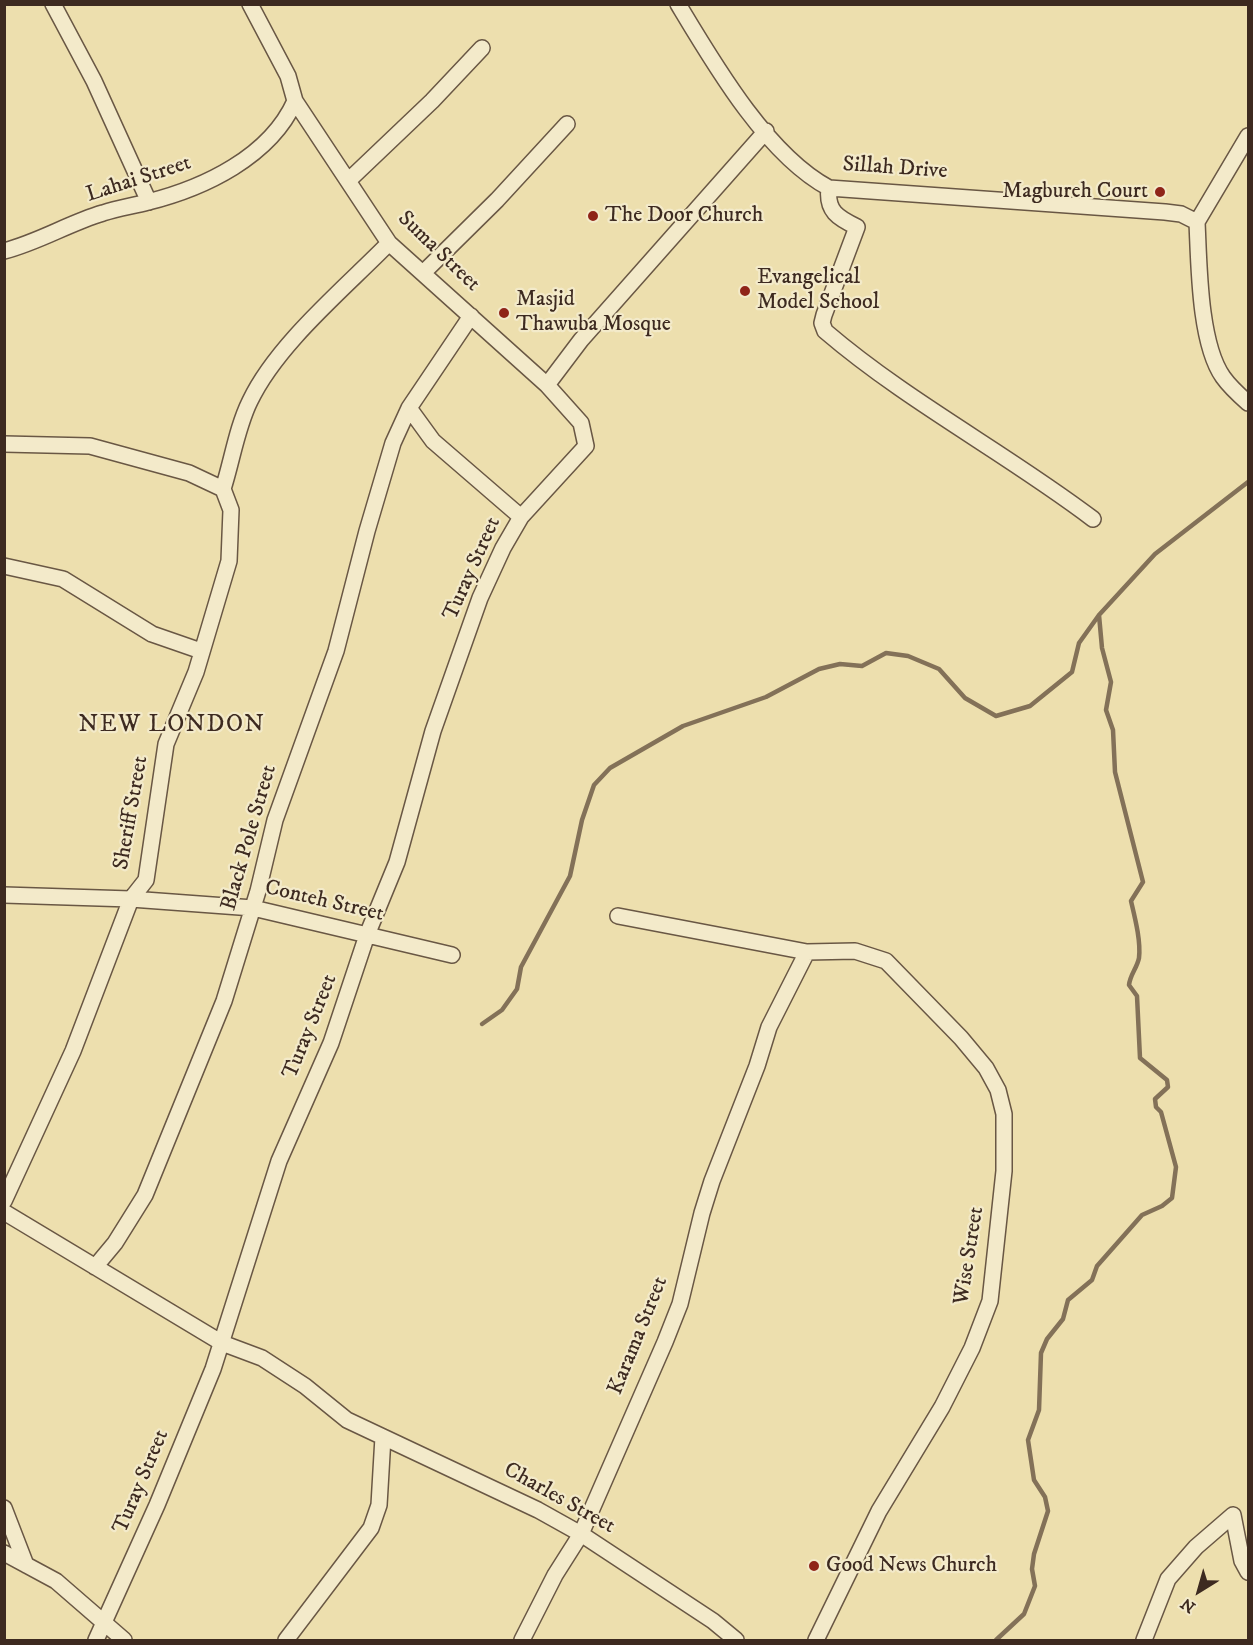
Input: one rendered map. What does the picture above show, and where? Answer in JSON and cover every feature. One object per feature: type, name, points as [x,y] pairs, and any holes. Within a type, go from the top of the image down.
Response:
[{"type":"street","points":[[53,4],[94,81],[149,202]]},
{"type":"street","name":"Suma Street","points":[[250,4],[288,76],[294,102],[389,243],[547,385],[581,423],[586,446]]},
{"type":"street","name":"Sillah Drive","points":[[678,4],[707,51],[781,152],[809,177],[829,188],[1166,212],[1181,214],[1197,222]]},
{"type":"street","points":[[348,181],[432,101],[482,48]]},
{"type":"street","name":"Lahai Street","points":[[4,251],[30,244],[102,213],[149,202],[198,186],[243,160],[286,122],[294,102]]},
{"type":"street","points":[[423,273],[567,124]]},
{"type":"street","points":[[547,385],[581,340],[766,131]]},
{"type":"street","points":[[1248,136],[1197,222],[1206,325],[1216,362],[1222,375],[1248,403]]},
{"type":"street","points":[[829,188],[827,200],[831,210],[836,216],[857,227],[824,315],[822,323],[825,331],[869,367],[950,423],[1011,459],[1093,519]]},
{"type":"street","points":[[4,444],[90,446],[189,473],[223,489],[249,402],[267,373],[295,339],[389,243]]},
{"type":"street","name":"Black Pole Street","points":[[95,1267],[115,1243],[145,1195],[224,1001],[253,908],[275,820],[326,683],[393,443],[409,408],[471,316]]},
{"type":"street","points":[[409,408],[433,441],[521,517]]},
{"type":"street","name":"Turay Street","points":[[96,1641],[170,1475],[222,1342],[279,1161],[331,1043],[367,935],[397,862],[434,731],[480,598],[502,548],[521,517],[586,446]]},
{"type":"street","name":"Sheriff Street","points":[[4,1201],[73,1050],[131,899],[146,880],[166,744],[214,618],[229,561],[231,510],[223,489]]},
{"type":"street","points":[[4,566],[63,579],[152,634],[201,651]]},
{"type":"street","name":"Conteh Street","points":[[4,895],[131,899],[253,908],[452,955]]},
{"type":"street","name":"Wise Street","points":[[618,916],[807,952],[855,951],[886,962],[905,979],[986,1068],[998,1090],[1004,1114],[1004,1171],[990,1301],[962,1368],[860,1547],[816,1641]]},
{"type":"street","name":"Karama Street","points":[[522,1641],[555,1575],[581,1534],[680,1304],[712,1181],[757,1066],[769,1027],[805,961],[807,952]]},
{"type":"street","name":"Charles Street","points":[[4,1212],[222,1342],[262,1358],[305,1386],[347,1420],[537,1510],[581,1534],[713,1621],[736,1641]]},
{"type":"street","points":[[286,1641],[331,1584],[376,1517],[379,1505],[383,1437]]},
{"type":"street","points":[[4,1508],[26,1565]]},
{"type":"street","points":[[1144,1641],[1168,1579],[1196,1547],[1233,1515],[1242,1561],[1248,1572]]},
{"type":"street","points":[[4,1553],[56,1581],[124,1641]]},
{"type":"waterway","points":[[482,1024],[502,1010],[517,989],[521,967],[570,876],[582,820],[594,785],[610,768],[683,726],[766,697],[819,669],[840,664],[862,666],[886,653],[908,656],[939,669],[965,698],[996,716],[1030,706],[1072,672],[1079,643],[1099,615],[1155,554],[1248,482]]},
{"type":"waterway","points":[[996,1640],[1024,1614],[1035,1586],[1032,1569],[1034,1554],[1048,1511],[1045,1497],[1034,1480],[1028,1440],[1039,1410],[1041,1353],[1047,1339],[1063,1319],[1068,1300],[1092,1280],[1097,1266],[1142,1215],[1162,1206],[1172,1198],[1176,1167],[1161,1112],[1156,1107],[1155,1099],[1168,1087],[1167,1080],[1140,1058],[1137,996],[1129,985],[1139,958],[1139,944],[1131,901],[1143,882],[1115,772],[1113,730],[1106,710],[1111,682],[1102,648],[1099,615]]},
{"type":"place","name":"Magbureh Court","points":[[1160,192]]},
{"type":"place","name":"The Door Church","points":[[593,216]]},
{"type":"place","name":"Evangelical Model School","points":[[745,291]]},
{"type":"place","name":"Masjid Thawuba Mosque","points":[[504,313]]},
{"type":"place","name":"Good News Church","points":[[814,1566]]},
{"type":"district","name":"NEW LONDON","points":[[172,726]]}]
